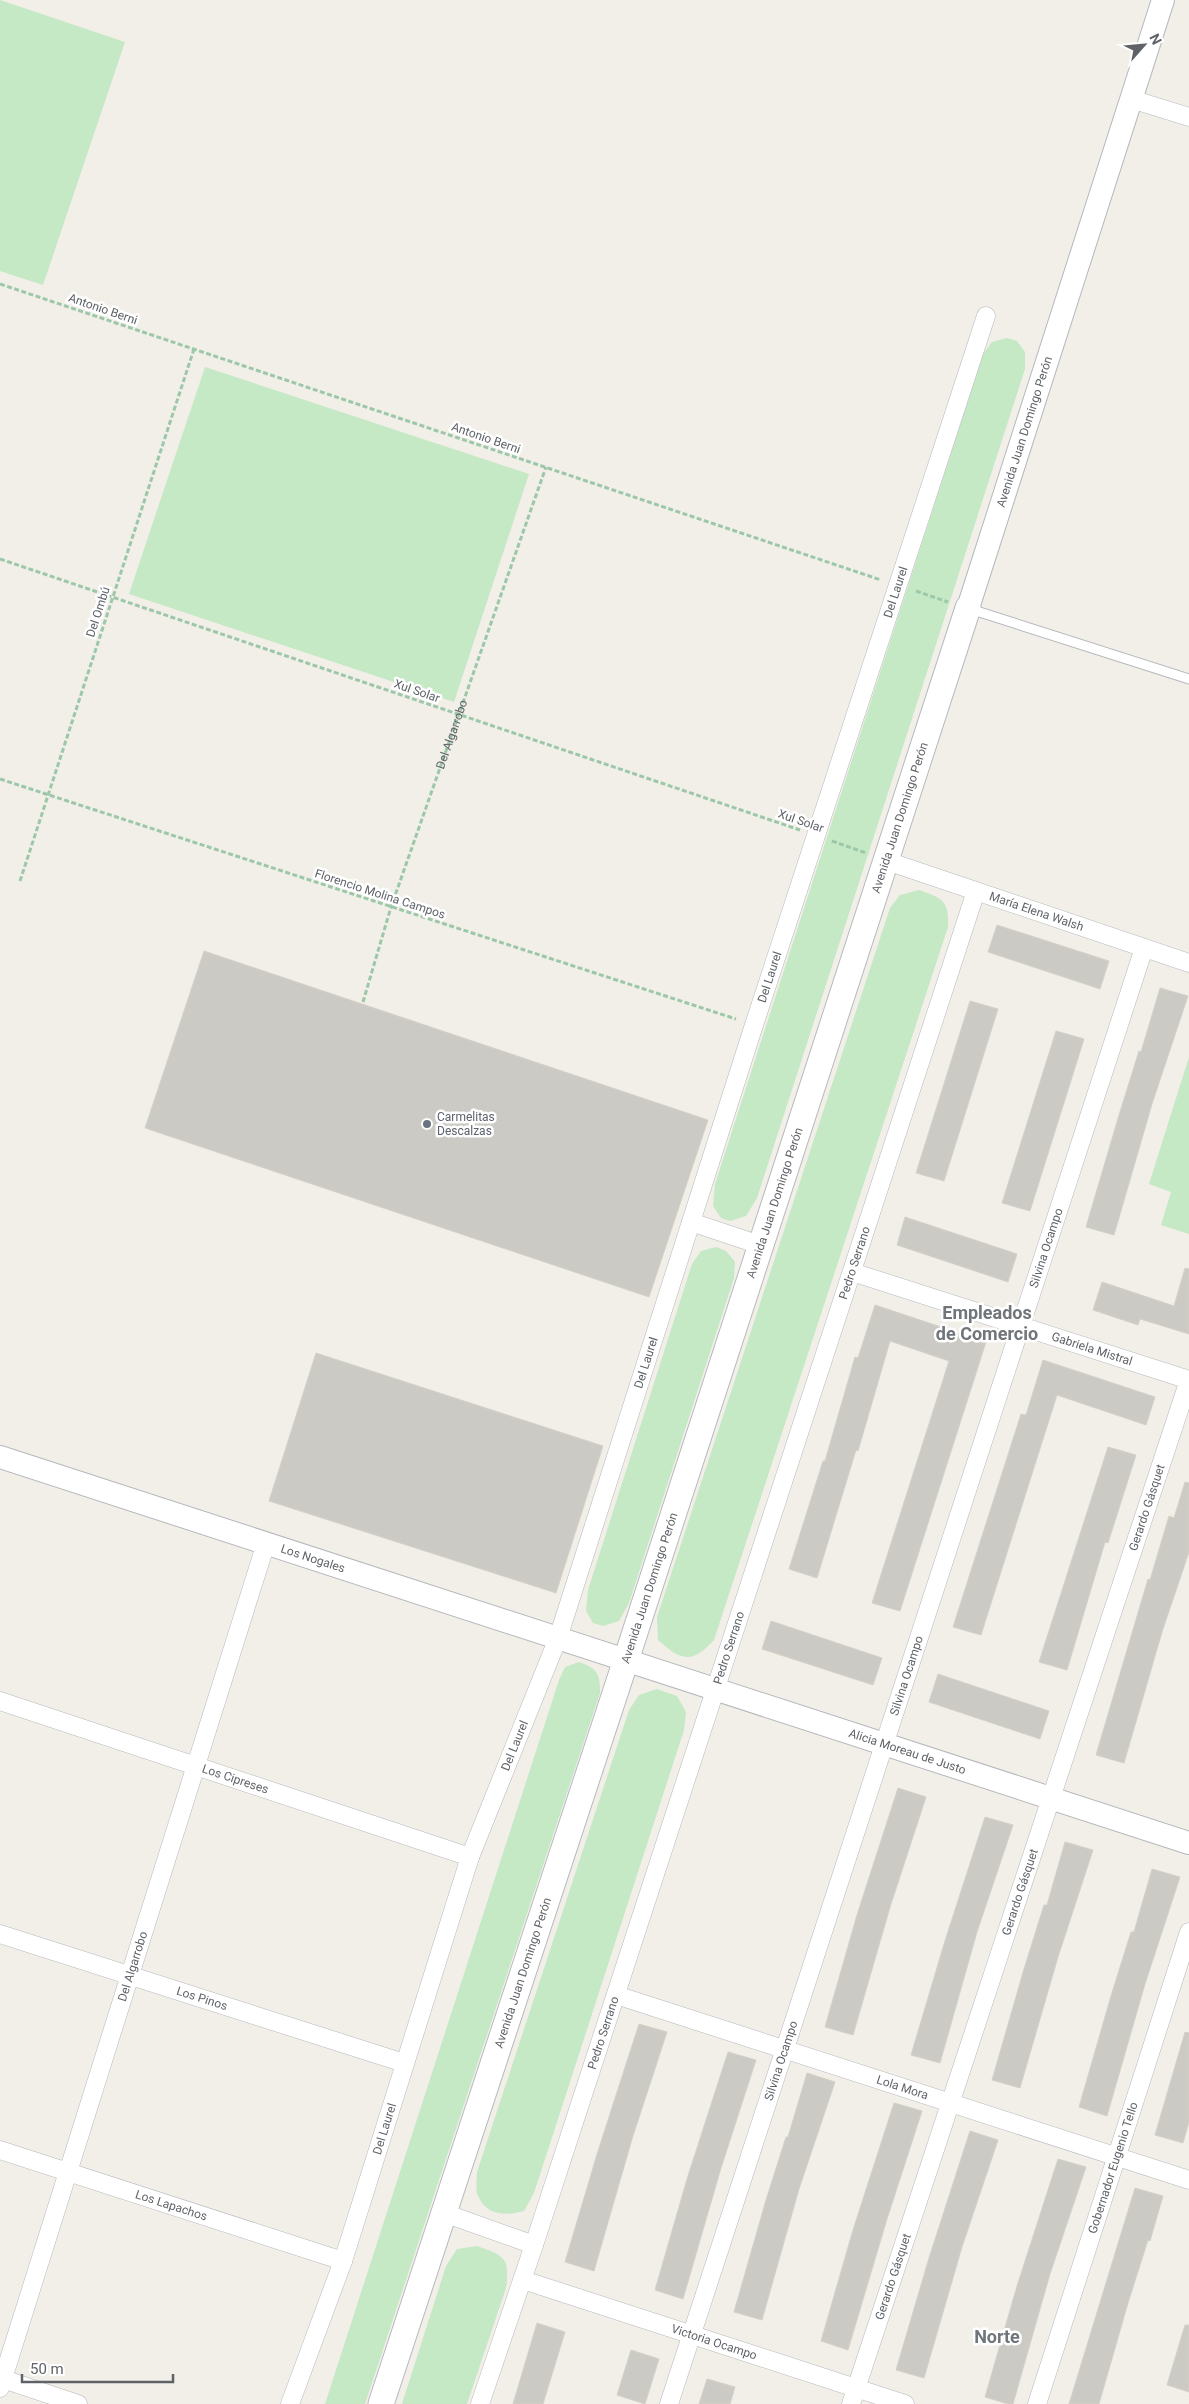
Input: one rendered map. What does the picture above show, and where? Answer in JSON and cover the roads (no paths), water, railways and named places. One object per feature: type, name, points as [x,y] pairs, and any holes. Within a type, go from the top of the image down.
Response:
[{"type":"main road","name":"Avenida Juan Domingo Perón","points":[[381,2404],[626,1660],[884,860],[968,608]]},
{"type":"street","name":"Avenida Juan Domingo Perón","points":[[968,608],[1163,0]]},
{"type":"street","points":[[1131,99],[1189,117]]},
{"type":"street","name":"Del Laurel","points":[[290,2404],[343,2261],[470,1857],[558,1638],[754,1025],[986,316]]},
{"type":"street","name":"María Elena Walsh","points":[[884,860],[1189,963]]},
{"type":"street","name":"Pedro Serrano","points":[[480,2404],[523,2280],[976,891]]},
{"type":"street","name":"Silvina Ocampo","points":[[669,2404],[1144,948]]},
{"type":"street","points":[[691,1222],[760,1245]]},
{"type":"street","name":"Gabriela Mistral","points":[[852,1272],[1189,1380]]},
{"type":"street","name":"Gerardo Gásquet","points":[[853,2396],[1189,1380]]},
{"type":"street","name":"Los Nogales","points":[[0,1457],[626,1660]]},
{"type":"street","name":"Del Algarrobo","points":[[1,2382],[266,1544]]},
{"type":"street","name":"Alicia Moreau de Justo","points":[[626,1660],[1189,1843]]},
{"type":"street","name":"Los Cipreses","points":[[0,1701],[470,1857]]},
{"type":"street","name":"Gobernador Eugenio Tello","points":[[1037,2404],[1189,1932]]},
{"type":"street","name":"Los Pinos","points":[[0,1934],[404,2063]]},
{"type":"street","name":"Lola Mora","points":[[616,1995],[1189,2180]]},
{"type":"street","name":"Los Lapachos","points":[[0,2150],[343,2261]]},
{"type":"street","points":[[444,2213],[534,2245]]},
{"type":"street","name":"Victoria Ocampo","points":[[523,2280],[691,2335],[853,2396],[905,2404]]},
{"type":"street","points":[[1,2382],[78,2404]]},
{"type":"lane","points":[[968,608],[1189,679]]},
{"type":"place","name":"Carmelitas Descalzas","points":[[427,1124]]},
{"type":"district","name":"Empleados de Comercio","points":[[987,1322]]},
{"type":"district","name":"Norte","points":[[997,2336]]}]
